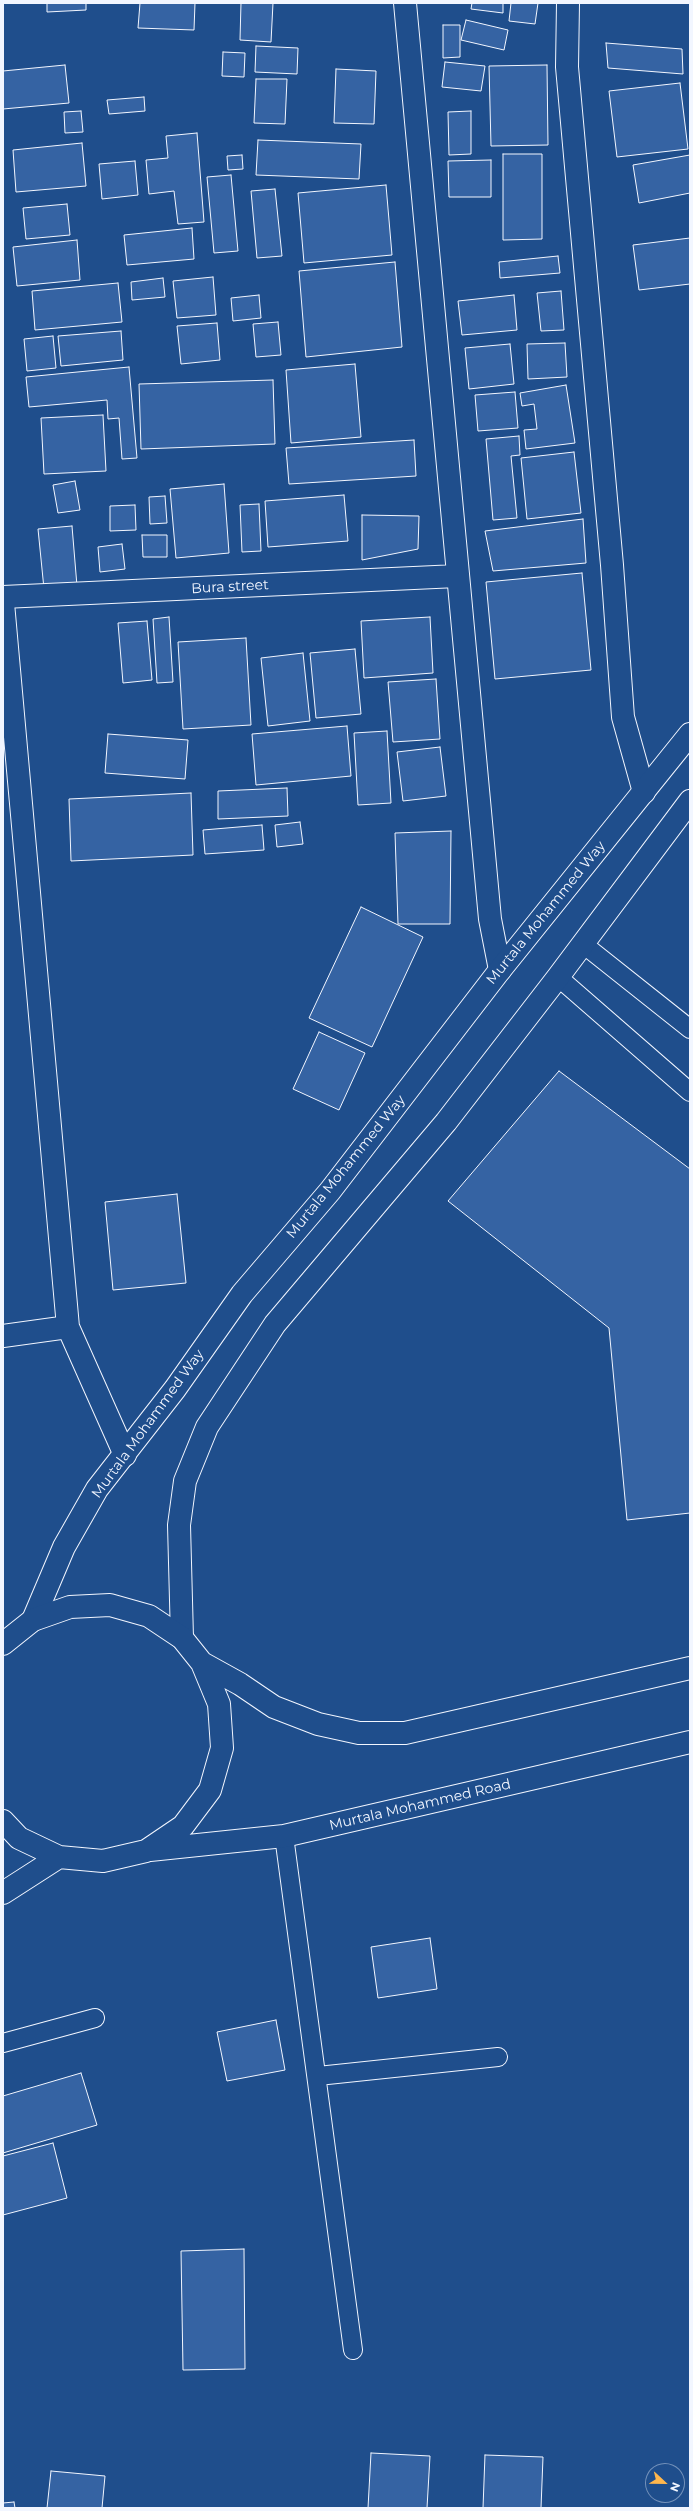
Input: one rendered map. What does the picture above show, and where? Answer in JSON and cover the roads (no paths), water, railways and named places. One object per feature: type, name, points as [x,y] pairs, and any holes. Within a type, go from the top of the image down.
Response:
[{"type":"main road","points":[[405,3],[490,919],[500,970]]},
{"type":"main road","points":[[568,3],[567,68],[612,565],[623,717],[644,792]]},
{"type":"main road","name":"Bura street","points":[[3,597],[457,576]]},
{"type":"main road","points":[[3,603],[68,1327],[125,1455]]},
{"type":"main road","name":"Murtala Mohammed Way","points":[[33,1620],[64,1547],[98,1489],[125,1455],[242,1294],[330,1191],[500,970],[690,734]]},
{"type":"main road","points":[[182,1638],[179,1525],[185,1481],[207,1428],[275,1324],[446,1122],[558,977],[690,801]]},
{"type":"main road","points":[[3,1336],[68,1327]]},
{"type":"main road","points":[[3,1644],[33,1620],[70,1606],[110,1605],[149,1616],[182,1638],[202,1663],[220,1704],[222,1748],[210,1790],[183,1826],[146,1850],[103,1861],[59,1857],[19,1838],[3,1821]]},
{"type":"main road","points":[[202,1663],[240,1684],[274,1707],[318,1724],[360,1733],[405,1733],[690,1668]]},
{"type":"main road","name":"Murtala Mohammed Road","points":[[146,1850],[284,1836],[690,1742]]},
{"type":"main road","points":[[3,1893],[59,1857]]},
{"type":"lane","points":[[583,944],[690,1029]]},
{"type":"lane","points":[[558,977],[690,1092]]},
{"type":"lane","points":[[284,1836],[301,1968],[318,2076],[353,2350]]},
{"type":"lane","points":[[3,2043],[95,2018]]},
{"type":"lane","points":[[318,2076],[498,2057]]}]
